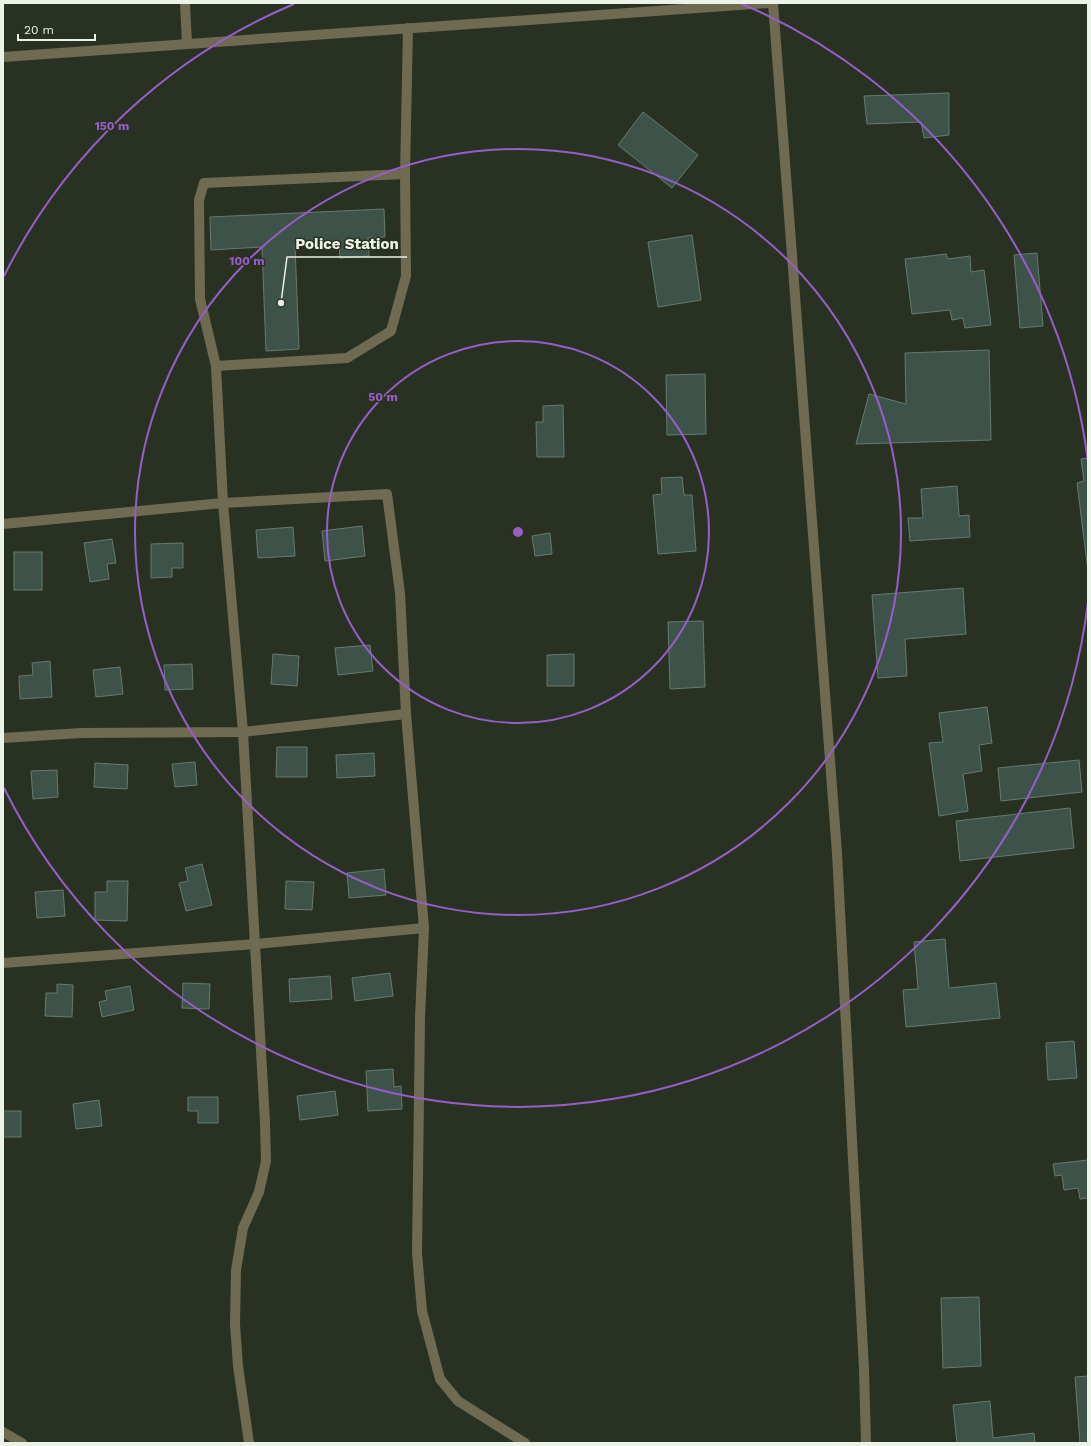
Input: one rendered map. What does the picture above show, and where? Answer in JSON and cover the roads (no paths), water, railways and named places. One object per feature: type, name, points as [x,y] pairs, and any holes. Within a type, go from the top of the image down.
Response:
[{"type":"street","points":[[184,3],[187,44]]},
{"type":"street","points":[[3,57],[768,3]]},
{"type":"street","points":[[773,3],[837,853],[864,1370],[866,1443]]},
{"type":"street","points":[[216,366],[347,358],[391,331],[406,276],[405,174],[408,28]]},
{"type":"street","points":[[249,1443],[238,1366],[235,1324],[236,1270],[243,1228],[259,1192],[266,1161],[265,1122],[243,732],[223,503],[216,366],[200,299],[199,200],[204,184],[405,174]]},
{"type":"street","points":[[3,524],[223,503],[387,494],[400,593],[406,714],[424,928],[420,1018],[417,1254],[422,1311],[440,1379],[458,1401],[525,1443]]},
{"type":"street","points":[[3,738],[81,733],[243,732],[406,714]]},
{"type":"street","points":[[3,964],[256,944],[424,928]]},
{"type":"street","points":[[3,1432],[22,1443]]},
{"type":"place","name":"Police Station","points":[[281,303]]}]
